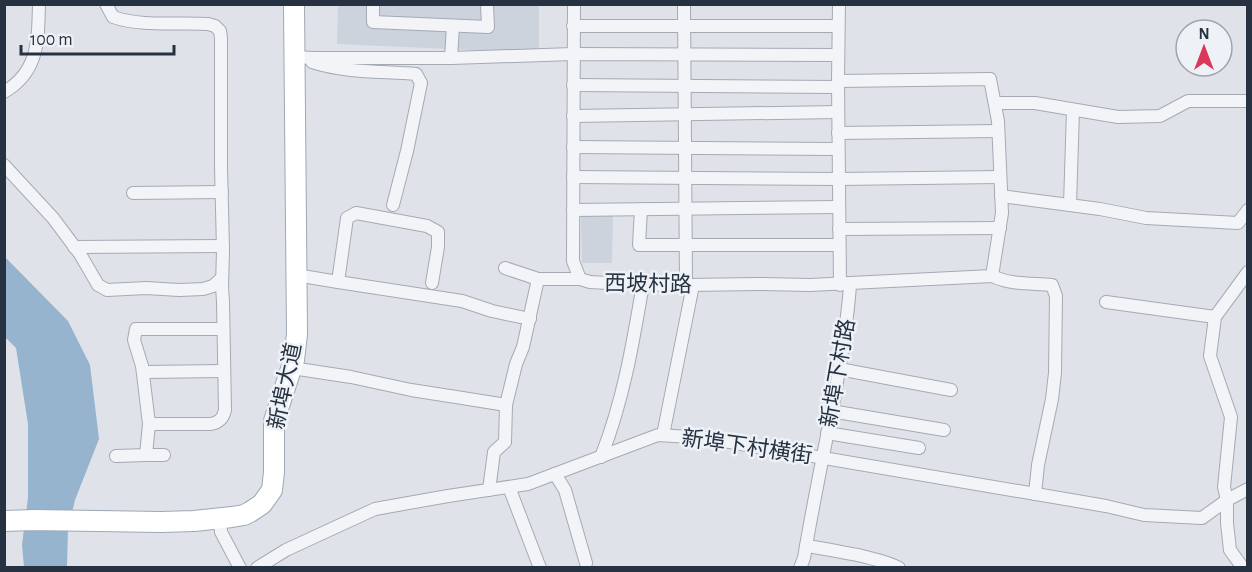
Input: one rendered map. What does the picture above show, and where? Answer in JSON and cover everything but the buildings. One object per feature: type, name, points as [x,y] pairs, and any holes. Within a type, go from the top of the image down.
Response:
[{"type":"main road","name":"新埠大道","points":[[10,526],[220,518],[244,514],[262,504],[269,495],[274,472],[274,421],[292,368],[297,334],[294,4]]},
{"type":"street","points":[[4,92],[22,79],[34,54],[38,42],[39,4]]},
{"type":"street","points":[[106,4],[112,17],[118,19],[153,23],[208,24],[220,31],[225,410],[218,423],[149,424]]},
{"type":"street","points":[[373,4],[373,22],[488,27],[488,4]]},
{"type":"street","name":"西坡村路","points":[[574,4],[573,261],[580,279],[590,282],[690,285],[845,284],[992,276],[1022,284],[1052,285],[1056,296],[1055,373],[1035,494]]},
{"type":"street","points":[[663,435],[690,285],[686,245],[684,4]]},
{"type":"street","name":"新埠下村路","points":[[800,567],[806,546],[849,311],[839,244],[839,4]]},
{"type":"street","points":[[451,57],[453,26]]},
{"type":"street","points":[[573,26],[838,26]]},
{"type":"street","points":[[294,57],[573,54],[838,55]]},
{"type":"street","points":[[294,57],[325,66],[358,71],[416,74],[421,83],[393,205]]},
{"type":"street","points":[[573,85],[838,84],[990,79],[998,121],[1002,213],[992,276]]},
{"type":"street","points":[[994,103],[1035,103],[1118,117],[1160,116],[1188,101],[1248,101]]},
{"type":"street","points":[[1070,205],[1073,110]]},
{"type":"street","points":[[573,116],[838,112]]},
{"type":"street","points":[[838,133],[998,131]]},
{"type":"street","points":[[573,147],[838,149]]},
{"type":"street","points":[[4,165],[53,218],[98,285],[107,290],[203,289],[213,286],[222,278]]},
{"type":"street","points":[[573,177],[839,179],[1000,177]]},
{"type":"street","points":[[133,194],[222,192]]},
{"type":"street","points":[[1001,196],[1100,209],[1146,218],[1238,223],[1248,210]]},
{"type":"street","points":[[573,210],[839,207]]},
{"type":"street","points":[[641,209],[639,245],[839,244]]},
{"type":"street","points":[[338,282],[347,218],[356,213],[427,226],[438,232],[432,283]]},
{"type":"street","points":[[839,229],[1000,228]]},
{"type":"street","points":[[74,247],[223,246]]},
{"type":"street","points":[[505,268],[538,279],[580,279]]},
{"type":"street","points":[[1243,567],[1230,550],[1224,487],[1231,417],[1210,356],[1215,317],[1248,272]]},
{"type":"street","points":[[296,275],[462,301],[530,319]]},
{"type":"street","points":[[489,490],[494,452],[505,442],[506,405],[516,364],[523,347],[538,279]]},
{"type":"street","points":[[601,457],[628,370],[643,284]]},
{"type":"street","points":[[1106,302],[1215,317]]},
{"type":"street","points":[[146,455],[149,424],[143,372],[134,340],[136,329],[223,329]]},
{"type":"street","points":[[292,368],[506,405]]},
{"type":"street","points":[[839,369],[951,390]]},
{"type":"street","points":[[143,372],[224,371]]},
{"type":"street","points":[[831,411],[944,430]]},
{"type":"street","points":[[827,433],[919,448]]},
{"type":"street","name":"新埠下村横街","points":[[257,567],[286,550],[375,509],[528,484],[658,435],[706,438],[822,457],[1106,506],[1144,515],[1202,518],[1227,500],[1248,489]]},
{"type":"street","points":[[116,456],[164,455]]},
{"type":"street","points":[[555,474],[565,490],[586,563]]},
{"type":"street","points":[[509,487],[540,567]]},
{"type":"street","points":[[220,518],[221,532],[240,567]]},
{"type":"street","points":[[806,546],[822,547],[896,567]]},
{"type":"shaded area","points":[[338,5],[539,5],[539,53],[337,44]]},
{"type":"shaded area","points":[[613,215],[612,263],[582,263],[581,216]]},
{"type":"water","points":[[4,256],[68,321],[90,365],[99,439],[75,500],[68,529],[67,567],[24,567],[22,545],[28,497],[28,424],[16,348],[5,337]]}]
